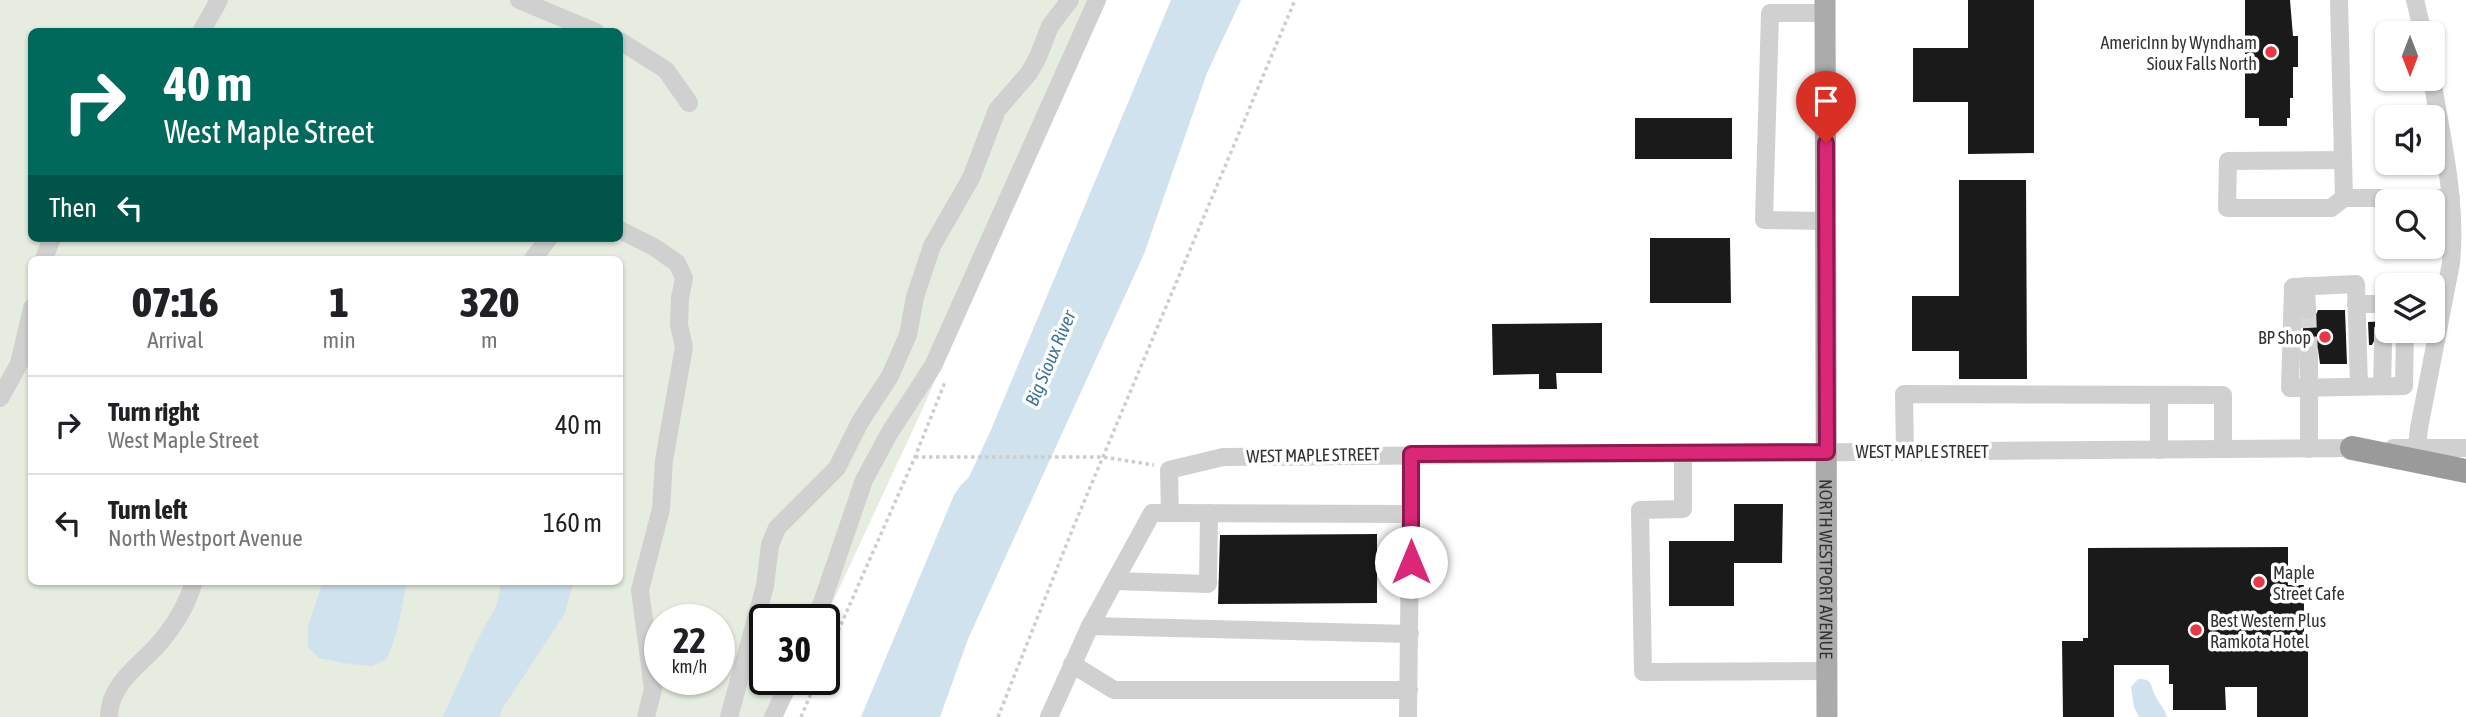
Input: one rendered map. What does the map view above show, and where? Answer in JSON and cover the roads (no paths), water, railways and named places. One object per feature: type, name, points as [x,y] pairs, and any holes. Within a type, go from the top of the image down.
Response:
[{"type":"highway","points":[[2352,448],[2416,455],[2466,471]]},
{"type":"main road","name":"NORTH WESTPORT AVENUE","points":[[1825,6],[1827,717]]},
{"type":"street","points":[[203,28],[219,0]]},
{"type":"street","points":[[519,0],[586,28]]},
{"type":"street","points":[[729,717],[765,586],[770,545],[777,527],[836,468],[860,422],[890,376],[908,335],[915,298],[932,246],[971,178],[997,110],[1029,73],[1050,26],[1070,0]]},
{"type":"street","points":[[821,604],[864,480],[890,432],[933,366],[1097,0]]},
{"type":"street","points":[[2339,0],[2344,198]]},
{"type":"street","points":[[2415,0],[2420,21]]},
{"type":"street","points":[[1825,6],[1770,13],[1764,220],[1826,221]]},
{"type":"street","points":[[623,43],[666,70],[689,103]]},
{"type":"street","points":[[2434,91],[2451,198],[2453,242],[2443,273]]},
{"type":"street","points":[[2343,160],[2228,161],[2227,208],[2331,208],[2344,198],[2451,198]]},
{"type":"street","points":[[623,232],[677,262],[684,278],[679,325],[684,347],[664,460],[661,509],[640,590],[653,689],[646,717]]},
{"type":"street","points":[[535,256],[547,242]]},
{"type":"street","points":[[2359,386],[2356,284],[2293,287],[2290,388],[2404,386],[2405,343]]},
{"type":"street","points":[[2306,286],[2307,310]]},
{"type":"street","points":[[2356,304],[2375,307]]},
{"type":"street","points":[[0,398],[19,364],[28,325]]},
{"type":"street","points":[[2431,343],[2416,455],[2466,448]]},
{"type":"street","points":[[2382,386],[2383,345]]},
{"type":"street","points":[[2309,355],[2309,449]]},
{"type":"street","points":[[1905,451],[1904,394],[2224,395],[2223,449]]},
{"type":"street","points":[[2159,395],[2159,450]]},
{"type":"street","name":"WEST MAPLE STREET","points":[[1170,513],[1169,470],[1223,457],[2352,448]]},
{"type":"street","points":[[1683,453],[1683,509],[1640,510],[1643,672],[1827,671]]},
{"type":"street","points":[[1408,717],[1411,454]]},
{"type":"street","points":[[1049,717],[1090,626],[1152,513],[1411,514]]},
{"type":"street","points":[[1115,581],[1208,584],[1209,513]]},
{"type":"street","points":[[109,717],[113,693],[178,619],[192,585]]},
{"type":"street","points":[[1090,626],[1410,634]]},
{"type":"street","points":[[1072,664],[1114,690],[1409,690]]},
{"type":"street","points":[[773,717],[783,695]]},
{"type":"water","name":"Big Sioux River","points":[[1171,0],[1241,0],[1207,73],[1144,254],[968,639],[940,717],[861,717],[954,495],[969,477],[990,432]]},
{"type":"water","points":[[322,585],[406,585],[397,631],[387,659],[372,666],[319,658],[308,647],[308,626]]},
{"type":"water","points":[[500,585],[573,585],[564,615],[502,709],[500,717],[442,717],[497,604]]},
{"type":"water","points":[[2138,679],[2147,680],[2151,684],[2167,717],[2139,717],[2134,707],[2131,687]]},
{"type":"tunnel","points":[[2307,310],[2309,355]]},
{"type":"place","name":"AmericInn by Wyndham Sioux Falls North","points":[[2271,52]]},
{"type":"place","name":"BP Shop","points":[[2325,337]]},
{"type":"place","name":"Maple Street Cafe","points":[[2259,582]]},
{"type":"place","name":"Best Western Plus Ramkota Hotel","points":[[2196,630]]}]
